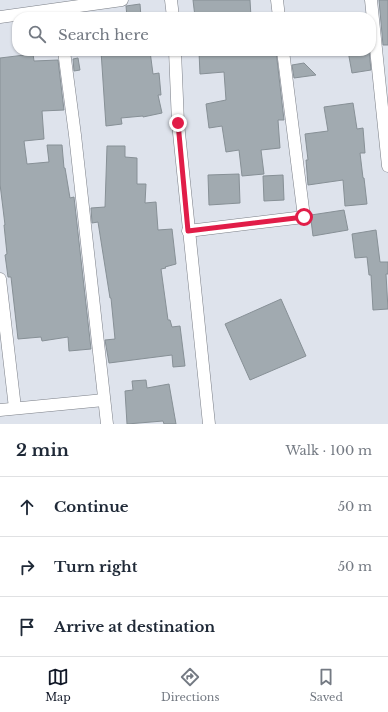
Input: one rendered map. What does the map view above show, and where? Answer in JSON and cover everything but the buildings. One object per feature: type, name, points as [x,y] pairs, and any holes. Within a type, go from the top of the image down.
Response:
[{"type":"street","points":[[64,12],[122,0]]},
{"type":"street","points":[[171,0],[172,12]]},
{"type":"street","points":[[277,0],[278,12]]},
{"type":"street","points":[[371,0],[372,12]]},
{"type":"street","points":[[0,17],[12,16]]},
{"type":"street","points":[[376,49],[388,166]]},
{"type":"street","points":[[65,56],[76,142],[107,424]]},
{"type":"street","points":[[175,56],[178,123],[209,424]]},
{"type":"street","points":[[188,231],[304,217],[284,56]]},
{"type":"street","points":[[0,279],[15,408]]},
{"type":"street","points":[[0,410],[104,400]]},
{"type":"route","points":[[178,123],[188,231],[304,217]]}]
